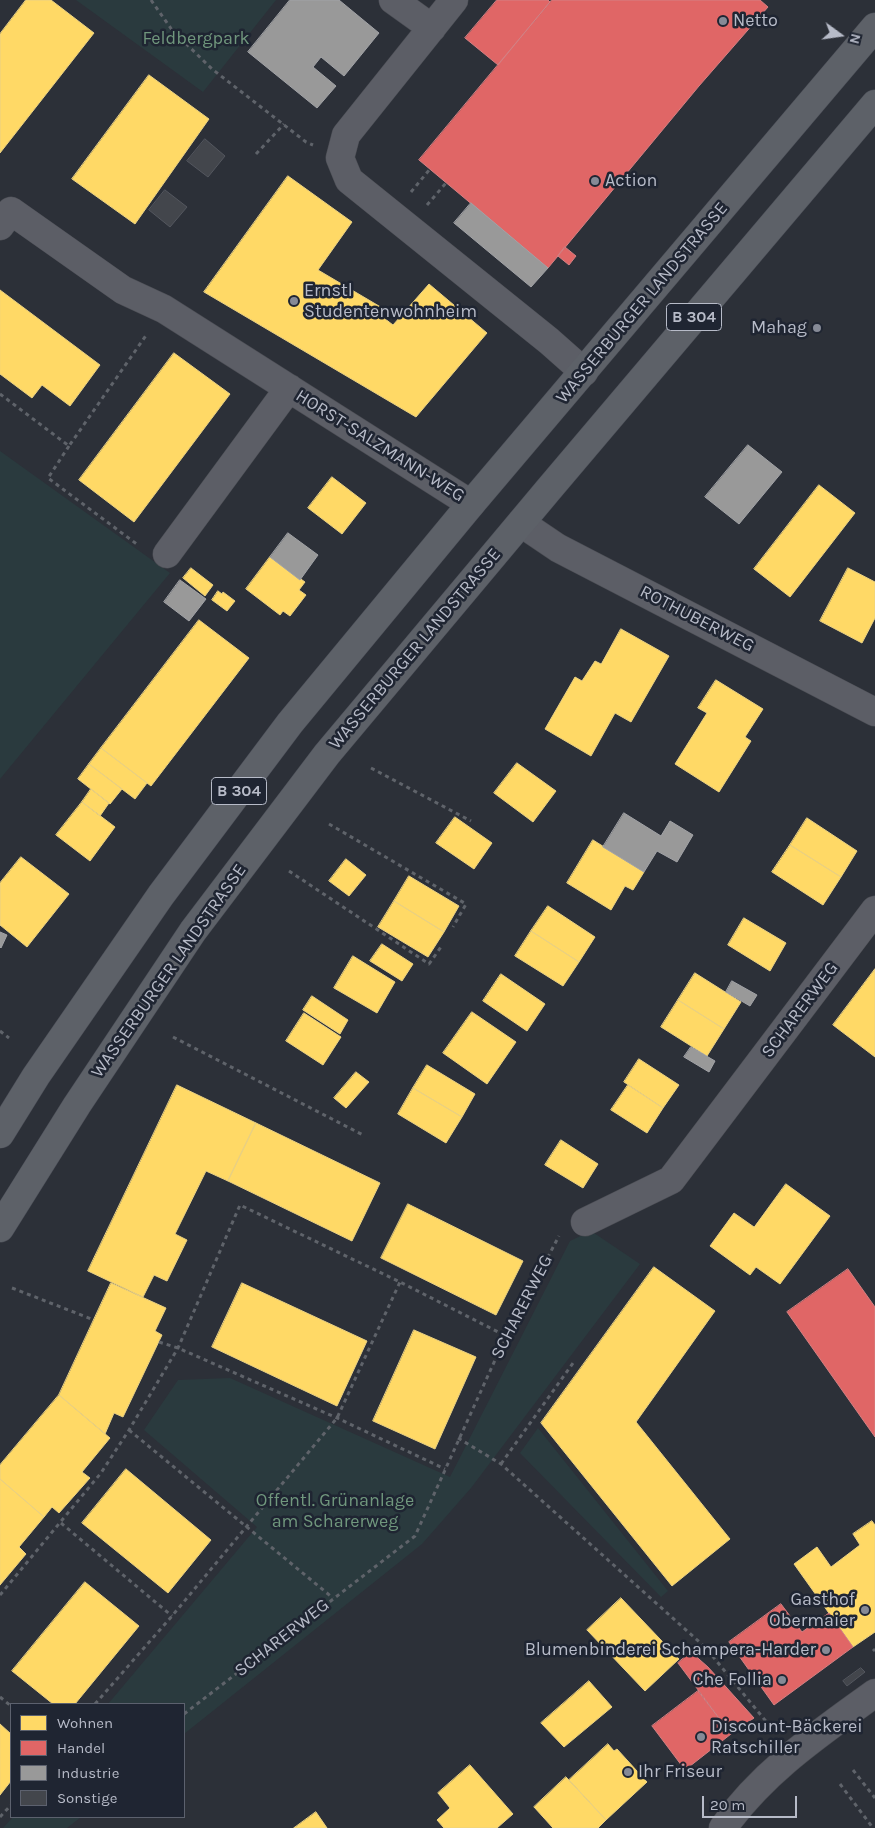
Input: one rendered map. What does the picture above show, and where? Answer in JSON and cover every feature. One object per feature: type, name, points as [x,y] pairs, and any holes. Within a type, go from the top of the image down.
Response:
[{"type":"main road","name":"WASSERBURGER LANDSTRASSE","points":[[0,1134],[53,1052],[155,904],[290,723],[471,504],[875,27]]},
{"type":"main road","name":"WASSERBURGER LANDSTRASSE","points":[[0,1228],[77,1105],[201,920],[327,754],[875,104]]},
{"type":"street","points":[[393,0],[432,28]]},
{"type":"street","points":[[454,0],[346,135],[340,158],[349,180],[549,341],[584,372]]},
{"type":"street","name":"HORST-SALZMANN-WEG","points":[[5,218],[123,290],[164,309],[471,504]]},
{"type":"street","name":"HORST-SALZMANN-WEG","points":[[167,554],[289,388]]},
{"type":"street","name":"ROTHUBERWEG","points":[[521,523],[558,548],[875,712]]},
{"type":"street","name":"SCHARERWEG","points":[[585,1222],[671,1180],[875,910]]},
{"type":"street","points":[[723,1828],[758,1785],[790,1756],[875,1693]]},
{"type":"path","points":[[151,0],[172,30],[212,69],[306,142],[340,158]]},
{"type":"path","points":[[256,154],[284,124]]},
{"type":"path","points":[[411,192],[430,170]]},
{"type":"path","points":[[164,309],[48,478],[161,562],[167,554]]},
{"type":"path","points":[[0,394],[69,446]]},
{"type":"path","points":[[371,768],[471,821]]},
{"type":"path","points":[[329,824],[466,904],[453,927]]},
{"type":"path","points":[[289,871],[429,964],[442,947]]},
{"type":"path","points":[[0,1031],[9,1038]]},
{"type":"path","points":[[173,1037],[362,1135]]},
{"type":"path","points":[[0,1595],[61,1523],[100,1473],[129,1430],[178,1348],[240,1205],[400,1282],[506,1336]]},
{"type":"path","name":"SCHARERWEG","points":[[185,1713],[415,1536],[506,1336],[560,1233],[585,1222]]},
{"type":"path","points":[[96,1703],[172,1616],[337,1418],[400,1282]]},
{"type":"path","points":[[12,1288],[94,1320]]},
{"type":"path","points":[[159,1342],[178,1348],[337,1418],[445,1469]]},
{"type":"path","points":[[501,1464],[573,1363]]},
{"type":"path","points":[[129,1430],[333,1598]]},
{"type":"path","points":[[458,1438],[501,1464],[705,1647],[769,1724]]},
{"type":"path","points":[[61,1523],[172,1616]]},
{"type":"path","points":[[0,1697],[10,1705]]},
{"type":"path","points":[[854,1770],[875,1798]]},
{"type":"path","points":[[840,1784],[873,1828]]},
{"type":"path","points":[[0,1817],[10,1806]]},
{"type":"green space","name":"Feldbergpark","points":[[76,0],[276,0],[203,92]]},
{"type":"green space","points":[[0,451],[170,573],[0,779]]},
{"type":"green space","name":"Offentl. Grünanlage am Scharerweg","points":[[591,1231],[640,1264],[471,1488],[422,1544],[185,1733],[185,1703],[109,1703],[257,1527],[144,1430],[178,1380],[230,1378],[450,1477],[570,1241]]},
{"type":"green space","points":[[538,1428],[668,1591],[661,1597],[520,1453]]},
{"type":"green space","points":[[12,1818],[80,1818],[67,1828],[3,1828]]},
{"type":"building: Wohnen","points":[[26,0],[51,0],[94,33],[0,153],[0,34]]},
{"type":"building: Wohnen","points":[[149,75],[209,119],[135,224],[72,179]]},
{"type":"building: Wohnen","name":"Ernstl Studentenwohnheim","points":[[288,176],[352,222],[318,270],[384,309],[380,315],[393,325],[429,284],[487,333],[416,417],[204,292]]},
{"type":"building: Wohnen","points":[[0,290],[100,365],[70,406],[42,385],[32,398],[0,374]]},
{"type":"building: Wohnen","points":[[174,353],[230,394],[134,522],[79,480]]},
{"type":"building: Wohnen","points":[[332,477],[366,503],[342,534],[308,508]]},
{"type":"building: Wohnen","points":[[819,485],[855,513],[790,597],[754,569]]},
{"type":"building: Wohnen","points":[[270,557],[305,582],[299,590],[306,595],[290,616],[283,611],[280,615],[246,589]]},
{"type":"building: Wohnen","points":[[191,568],[213,585],[205,596],[183,578]]},
{"type":"building: Wohnen","points":[[848,568],[875,582],[875,618],[862,643],[820,621]]},
{"type":"building: Wohnen","points":[[218,591],[222,594],[223,592],[235,601],[227,611],[212,600]]},
{"type":"building: Wohnen","points":[[199,620],[249,658],[151,786],[101,748]]},
{"type":"building: Wohnen","points":[[621,629],[669,656],[631,722],[615,713],[591,756],[545,729],[575,677],[582,681],[595,661],[601,664]]},
{"type":"building: Wohnen","points":[[716,680],[763,709],[745,737],[751,741],[719,792],[675,764],[707,713],[698,708]]},
{"type":"building: Wohnen","points":[[101,748],[147,783],[135,799],[89,764]]},
{"type":"building: Wohnen","points":[[517,763],[556,791],[533,822],[494,793]]},
{"type":"building: Wohnen","points":[[89,764],[122,789],[110,804],[78,779]]},
{"type":"building: Wohnen","points":[[91,789],[109,803],[100,816],[82,802]]},
{"type":"building: Wohnen","points":[[82,802],[115,827],[90,861],[56,835]]},
{"type":"building: Wohnen","points":[[455,817],[492,843],[474,869],[436,843]]},
{"type":"building: Wohnen","points":[[807,818],[857,851],[841,877],[790,845]]},
{"type":"building: Wohnen","points":[[593,840],[644,872],[633,890],[625,886],[611,910],[567,883]]},
{"type":"building: Wohnen","points":[[790,845],[841,877],[823,905],[772,872]]},
{"type":"building: Wohnen","points":[[21,857],[69,894],[27,947],[0,925],[0,883]]},
{"type":"building: Wohnen","points":[[346,859],[366,875],[349,896],[329,881]]},
{"type":"building: Wohnen","points":[[409,876],[459,906],[444,932],[394,901]]},
{"type":"building: Wohnen","points":[[394,901],[444,932],[428,957],[378,927]]},
{"type":"building: Wohnen","points":[[548,906],[595,937],[579,962],[531,931]]},
{"type":"building: Wohnen","points":[[744,918],[786,943],[770,971],[728,945]]},
{"type":"building: Wohnen","points":[[531,931],[579,962],[563,986],[515,956]]},
{"type":"building: Wohnen","points":[[382,944],[413,964],[402,981],[370,961]]},
{"type":"building: Wohnen","points":[[353,956],[395,982],[377,1013],[334,988]]},
{"type":"building: Wohnen","points":[[875,969],[875,1057],[833,1025]]},
{"type":"building: Wohnen","points":[[695,973],[741,1002],[724,1029],[678,1000]]},
{"type":"building: Wohnen","points":[[501,974],[545,1004],[527,1031],[483,1001]]},
{"type":"building: Wohnen","points":[[312,996],[348,1020],[340,1034],[303,1010]]},
{"type":"building: Wohnen","points":[[678,1000],[724,1029],[707,1056],[661,1027]]},
{"type":"building: Wohnen","points":[[472,1012],[516,1042],[487,1084],[443,1053]]},
{"type":"building: Wohnen","points":[[304,1013],[341,1037],[323,1065],[286,1041]]},
{"type":"building: Wohnen","points":[[639,1059],[679,1085],[663,1108],[624,1082]]},
{"type":"building: Wohnen","points":[[427,1065],[475,1094],[462,1117],[413,1088]]},
{"type":"building: Wohnen","points":[[356,1072],[369,1082],[346,1108],[334,1098]]},
{"type":"building: Wohnen","points":[[177,1085],[256,1123],[228,1181],[206,1171],[175,1234],[187,1240],[167,1281],[154,1275],[143,1297],[88,1271]]},
{"type":"building: Wohnen","points":[[628,1085],[663,1108],[647,1133],[611,1110]]},
{"type":"building: Wohnen","points":[[413,1088],[462,1117],[446,1143],[398,1114]]},
{"type":"building: Wohnen","points":[[256,1123],[380,1183],[352,1241],[228,1181]]},
{"type":"building: Wohnen","points":[[561,1140],[598,1164],[583,1188],[545,1165]]},
{"type":"building: Wohnen","points":[[786,1184],[830,1216],[780,1284],[756,1267],[750,1275],[710,1246],[734,1213],[754,1227]]},
{"type":"building: Wohnen","points":[[408,1204],[523,1261],[496,1315],[381,1258]]},
{"type":"building: Wohnen","points":[[654,1267],[715,1311],[636,1422],[730,1539],[672,1586],[541,1423]]},
{"type":"building: Wohnen","points":[[111,1283],[166,1308],[155,1331],[162,1335],[123,1417],[114,1413],[105,1434],[59,1395]]},
{"type":"building: Wohnen","points":[[242,1283],[367,1341],[337,1406],[212,1347]]},
{"type":"building: Wohnen","points":[[414,1330],[476,1357],[435,1449],[373,1421]]},
{"type":"building: Wohnen","points":[[59,1395],[110,1438],[82,1472],[90,1478],[59,1513],[52,1507],[44,1517],[0,1479],[0,1465]]},
{"type":"building: Wohnen","points":[[126,1469],[211,1540],[168,1593],[82,1523]]},
{"type":"building: Wohnen","points":[[0,1479],[44,1517],[19,1547],[26,1554],[0,1585]]},
{"type":"building: Wohnen","points":[[872,1521],[875,1525],[875,1632],[853,1647],[794,1564],[817,1547],[831,1567],[860,1545],[853,1534]]},
{"type":"building: Wohnen","points":[[85,1582],[139,1626],[76,1703],[52,1703],[12,1671]]},
{"type":"building: Wohnen","points":[[621,1598],[679,1659],[645,1691],[587,1630]]},
{"type":"building: Wohnen","points":[[589,1681],[612,1707],[564,1747],[541,1723]]},
{"type":"building: Wohnen","points":[[0,1724],[10,1733],[10,1782],[0,1795]]},
{"type":"building: Wohnen","points":[[608,1744],[614,1751],[617,1749],[647,1782],[606,1820],[569,1780]]},
{"type":"building: Wohnen","points":[[470,1765],[513,1814],[497,1828],[444,1828],[437,1820],[450,1808],[438,1793]]},
{"type":"building: Wohnen","points":[[566,1777],[606,1820],[598,1828],[553,1828],[534,1807]]},
{"type":"building: Wohnen","points":[[316,1812],[327,1828],[294,1828]]},
{"type":"building: Handel","points":[[497,0],[548,0],[550,2],[498,65],[465,38]]},
{"type":"building: Handel","points":[[552,0],[760,0],[768,7],[699,86],[548,268],[419,160]]},
{"type":"building: Handel","points":[[565,247],[576,256],[569,265],[558,256]]},
{"type":"building: Handel","points":[[848,1269],[875,1307],[875,1437],[787,1312]]},
{"type":"building: Handel","points":[[781,1604],[802,1632],[829,1613],[853,1647],[774,1705],[729,1642]]},
{"type":"building: Handel","points":[[691,1652],[708,1667],[754,1718],[731,1734],[678,1663]]},
{"type":"building: Handel","points":[[698,1691],[731,1734],[685,1770],[652,1726]]},
{"type":"building: Industrie","points":[[290,0],[339,0],[379,33],[344,76],[321,57],[313,67],[336,86],[317,108],[248,52]]},
{"type":"building: Industrie","points":[[471,203],[548,268],[531,287],[454,223]]},
{"type":"building: Industrie","points":[[748,445],[782,472],[739,524],[705,497]]},
{"type":"building: Industrie","points":[[288,533],[318,555],[300,580],[270,557]]},
{"type":"building: Industrie","points":[[180,580],[206,599],[189,621],[164,602]]},
{"type":"building: Industrie","points":[[624,813],[661,836],[670,821],[693,835],[677,862],[657,851],[644,872],[603,847]]},
{"type":"building: Industrie","points":[[0,932],[7,935],[1,948],[0,947]]},
{"type":"building: Industrie","points":[[732,981],[757,995],[750,1006],[726,992]]},
{"type":"building: Industrie","points":[[691,1047],[715,1061],[709,1072],[684,1057]]},
{"type":"building: Sonstige","points":[[205,139],[225,156],[208,177],[187,161]]},
{"type":"building: Sonstige","points":[[165,190],[187,207],[170,227],[149,210]]},
{"type":"building: Sonstige","points":[[861,1668],[865,1672],[847,1686],[843,1681]]},
{"type":"place","name":"Netto","points":[[723,21]]},
{"type":"place","name":"Action","points":[[595,181]]},
{"type":"place","name":"Ernstl Studentenwohnheim","points":[[294,301]]},
{"type":"place","name":"Mahag","points":[[817,328]]},
{"type":"place","name":"Gasthof Obermaier","points":[[865,1610]]},
{"type":"place","name":"Blumenbinderei Schampera-Harder","points":[[826,1650]]},
{"type":"place","name":"Che Follia","points":[[782,1680]]},
{"type":"place","name":"Discount-Bäckerei Ratschiller","points":[[701,1737]]},
{"type":"place","name":"Ihr Friseur","points":[[628,1772]]}]
